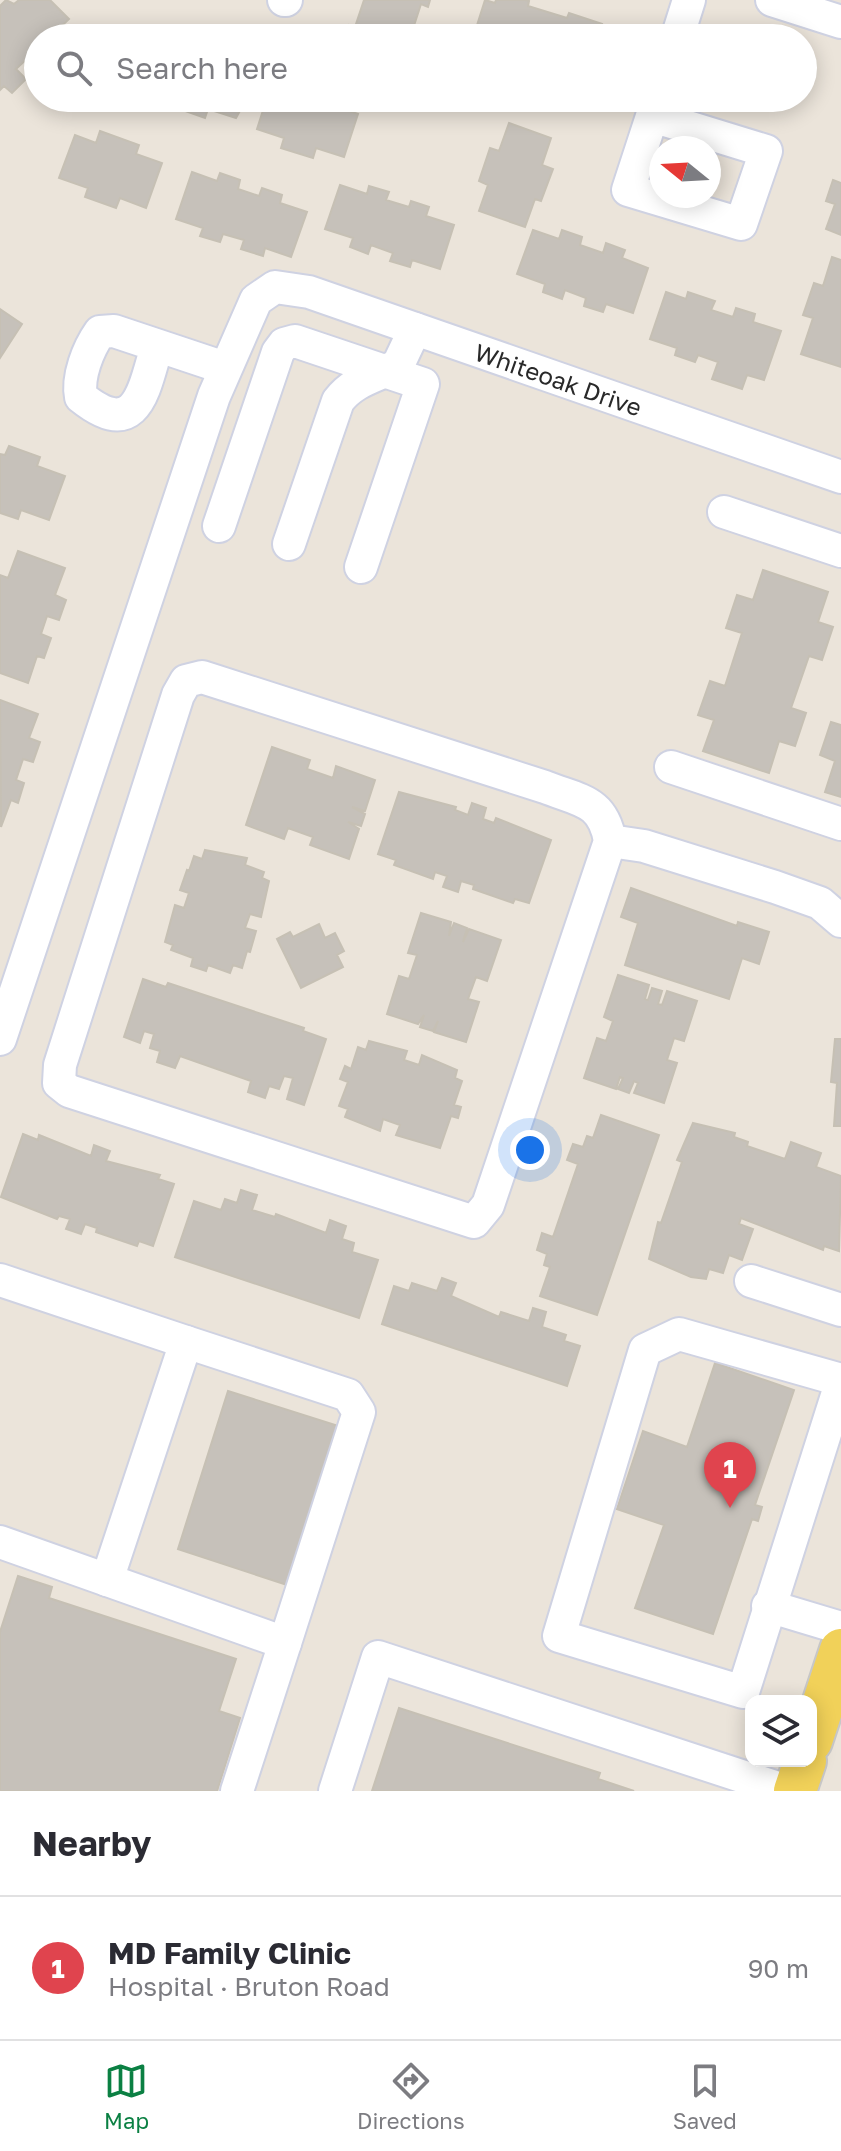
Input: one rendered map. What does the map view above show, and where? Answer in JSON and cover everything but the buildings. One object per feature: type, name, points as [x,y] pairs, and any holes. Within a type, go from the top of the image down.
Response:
[{"type":"main road","points":[[817,1723],[841,1650]]},
{"type":"main road","points":[[795,1791],[803,1767]]},
{"type":"lane","points":[[681,24],[689,0]]},
{"type":"lane","points":[[772,0],[841,22]]},
{"type":"lane","name":"Whiteoak Drive","points":[[225,368],[256,300],[275,287],[309,292],[841,477]]},
{"type":"lane","points":[[289,544],[338,401],[347,388],[398,365],[415,329]]},
{"type":"lane","points":[[219,526],[284,344],[295,341],[423,384],[361,567]]},
{"type":"lane","points":[[0,1039],[225,368],[157,346]]},
{"type":"lane","points":[[724,512],[841,551]]},
{"type":"lane","points":[[202,677],[222,681],[557,792],[595,807],[606,818],[610,841],[488,1205],[474,1222],[69,1091],[59,1083],[60,1065],[178,695],[186,681],[202,677]]},
{"type":"lane","points":[[671,767],[841,824]]},
{"type":"lane","points":[[610,841],[644,846],[775,887],[820,903],[841,921]]},
{"type":"lane","points":[[0,1280],[348,1395],[359,1412],[237,1791]]},
{"type":"lane","points":[[751,1281],[841,1310]]},
{"type":"lane","points":[[679,1334],[841,1382],[829,1461],[768,1606],[743,1692],[559,1636],[645,1350],[679,1334]]},
{"type":"lane","points":[[107,1580],[186,1342]]},
{"type":"lane","points":[[0,1542],[285,1643]]},
{"type":"lane","points":[[768,1606],[841,1628]]},
{"type":"lane","points":[[335,1791],[378,1657],[717,1780],[787,1791]]},
{"type":"place","name":"MD Family Clinic","points":[[730,1508]]}]
